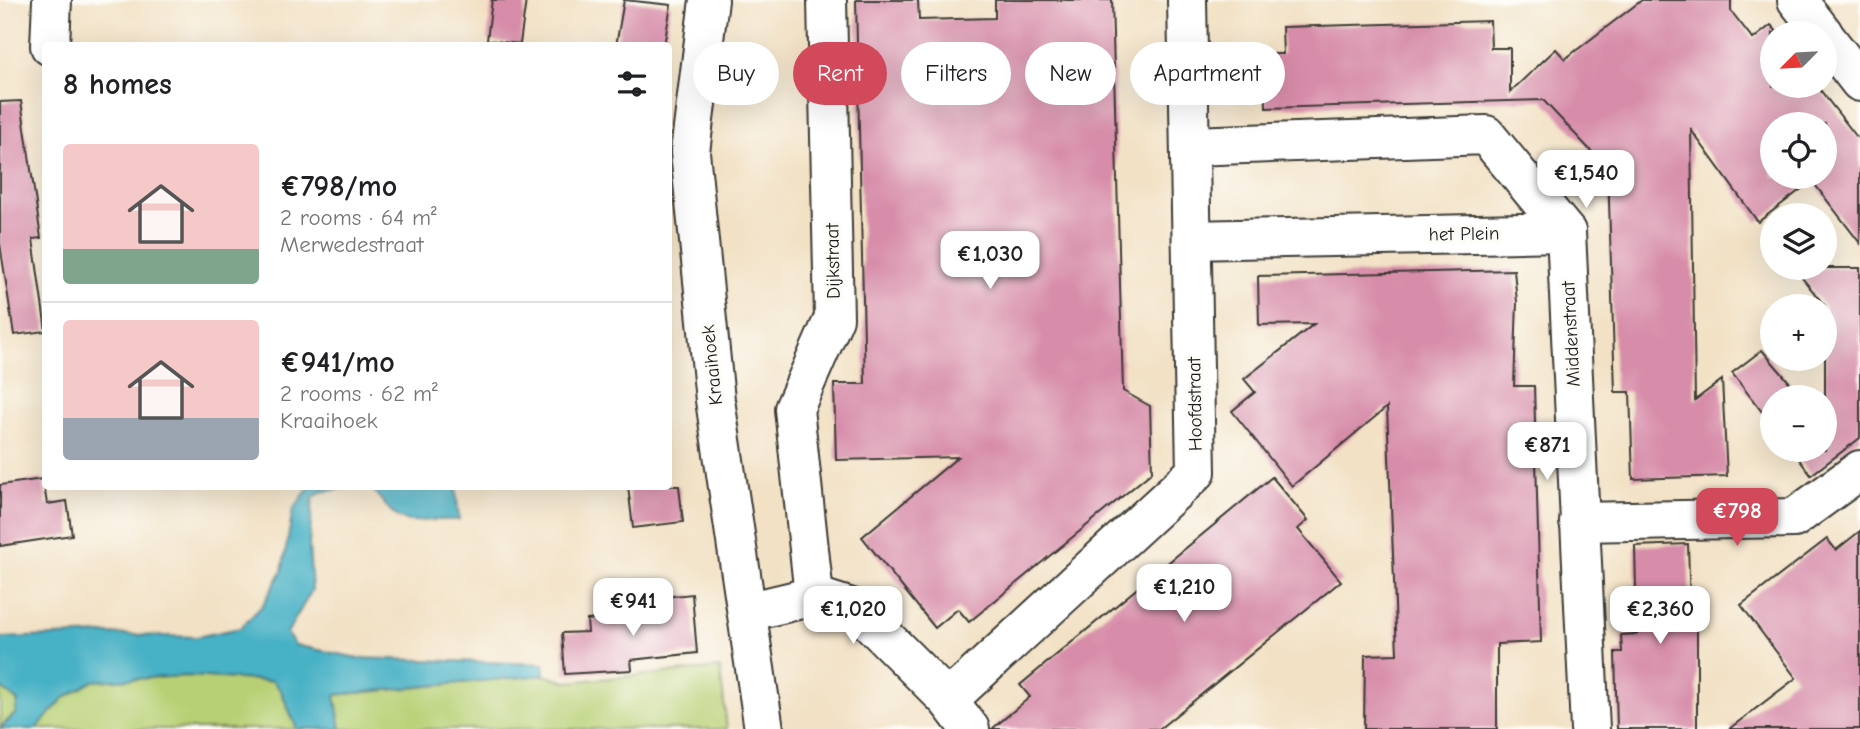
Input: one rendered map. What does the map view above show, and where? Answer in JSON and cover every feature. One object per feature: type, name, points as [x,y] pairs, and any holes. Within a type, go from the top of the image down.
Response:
[{"type":"street","points":[[50,42],[52,0]]},
{"type":"street","name":"Kraaihoek","points":[[709,0],[690,152],[715,400],[764,729]]},
{"type":"street","name":"Dijkstraat","points":[[814,596],[794,410],[834,318],[827,0]]},
{"type":"street","name":"Hoofdstraat","points":[[959,714],[1196,472],[1187,0]]},
{"type":"street","points":[[1797,0],[1813,21]]},
{"type":"street","points":[[1838,53],[1860,82]]},
{"type":"street","points":[[1191,146],[1486,135],[1566,232]]},
{"type":"street","name":"het Plein","points":[[1192,240],[1566,232]]},
{"type":"street","name":"Middenstraat","points":[[1566,232],[1590,729]]},
{"type":"street","points":[[1579,522],[1794,517],[1860,470]]},
{"type":"street","points":[[747,612],[814,596],[859,610],[959,714]]},
{"type":"green space","points":[[720,668],[727,729],[341,729],[334,695],[544,675],[566,682]]},
{"type":"green space","points":[[188,676],[273,681],[281,691],[297,729],[36,729],[63,699],[93,681]]},
{"type":"green space","points":[[0,687],[18,701],[15,714],[0,727]]},
{"type":"water","points":[[307,490],[335,490],[321,492],[313,498],[309,545],[312,590],[287,633],[295,645],[358,658],[544,664],[544,675],[335,695],[341,729],[297,729],[281,691],[273,681],[188,676],[93,681],[63,699],[36,729],[0,729],[15,714],[18,701],[0,687],[0,638],[106,634],[196,637],[240,628],[262,606],[282,571],[293,510]]},
{"type":"water","points":[[373,490],[456,490],[459,520],[408,521],[392,512]]},
{"type":"building","points":[[492,0],[526,0],[520,42],[487,40]]},
{"type":"building","points":[[624,0],[671,5],[665,42],[617,42]]},
{"type":"building","points":[[856,0],[918,0],[919,20],[995,18],[995,0],[1112,0],[1113,42],[1025,42],[1025,105],[1115,105],[1123,391],[1150,406],[1152,472],[969,622],[958,609],[935,628],[862,537],[958,457],[836,460],[834,384],[865,384],[858,105],[887,105],[887,42],[857,42]]},
{"type":"building","points":[[1642,0],[1731,0],[1731,11],[1753,39],[1760,34],[1760,98],[1826,98],[1860,141],[1860,243],[1837,213],[1837,203],[1829,203],[1818,189],[1837,189],[1837,112],[1760,112],[1760,189],[1801,189],[1783,203],[1760,203],[1758,222],[1691,130],[1695,400],[1722,380],[1727,476],[1633,479],[1630,392],[1615,392],[1608,169],[1543,100],[1266,108],[1266,105],[1285,105],[1285,42],[1283,42],[1282,27],[1490,21],[1491,48],[1510,48],[1510,92],[1556,49],[1565,59]]},
{"type":"building","points":[[21,101],[41,238],[33,239],[42,303],[42,332],[14,335],[0,244],[0,102]]},
{"type":"building","points":[[1837,268],[1860,268],[1860,438],[1837,455],[1837,385],[1825,385],[1825,371],[1837,371],[1837,294],[1815,294],[1804,280],[1837,280]]},
{"type":"building","points":[[1514,270],[1517,302],[1514,386],[1534,386],[1541,642],[1497,644],[1497,729],[1364,729],[1365,655],[1397,654],[1387,407],[1292,486],[1232,411],[1255,392],[1244,379],[1314,324],[1259,325],[1258,276]]},
{"type":"building","points":[[1760,352],[1760,371],[1780,371],[1792,385],[1760,385],[1760,409],[1732,373]]},
{"type":"building","points":[[1801,462],[1828,462],[1811,475]]},
{"type":"building","points":[[1272,477],[1308,520],[1298,529],[1341,581],[1159,729],[992,729],[1030,697],[1020,685]]},
{"type":"building","points":[[42,479],[42,490],[45,490],[47,504],[67,501],[72,535],[0,546],[0,485]]},
{"type":"building","points":[[672,486],[679,486],[683,522],[633,528],[628,490],[672,490]]},
{"type":"building","points":[[1860,531],[1860,729],[1729,729],[1796,678],[1741,605],[1827,539],[1836,550]]},
{"type":"building","points":[[1688,544],[1690,609],[1697,603],[1697,729],[1617,729],[1615,652],[1622,652],[1621,635],[1637,634],[1635,546]]},
{"type":"building","points":[[692,594],[697,653],[631,660],[632,670],[565,674],[562,633],[588,632],[587,620],[648,615],[646,599]]}]
